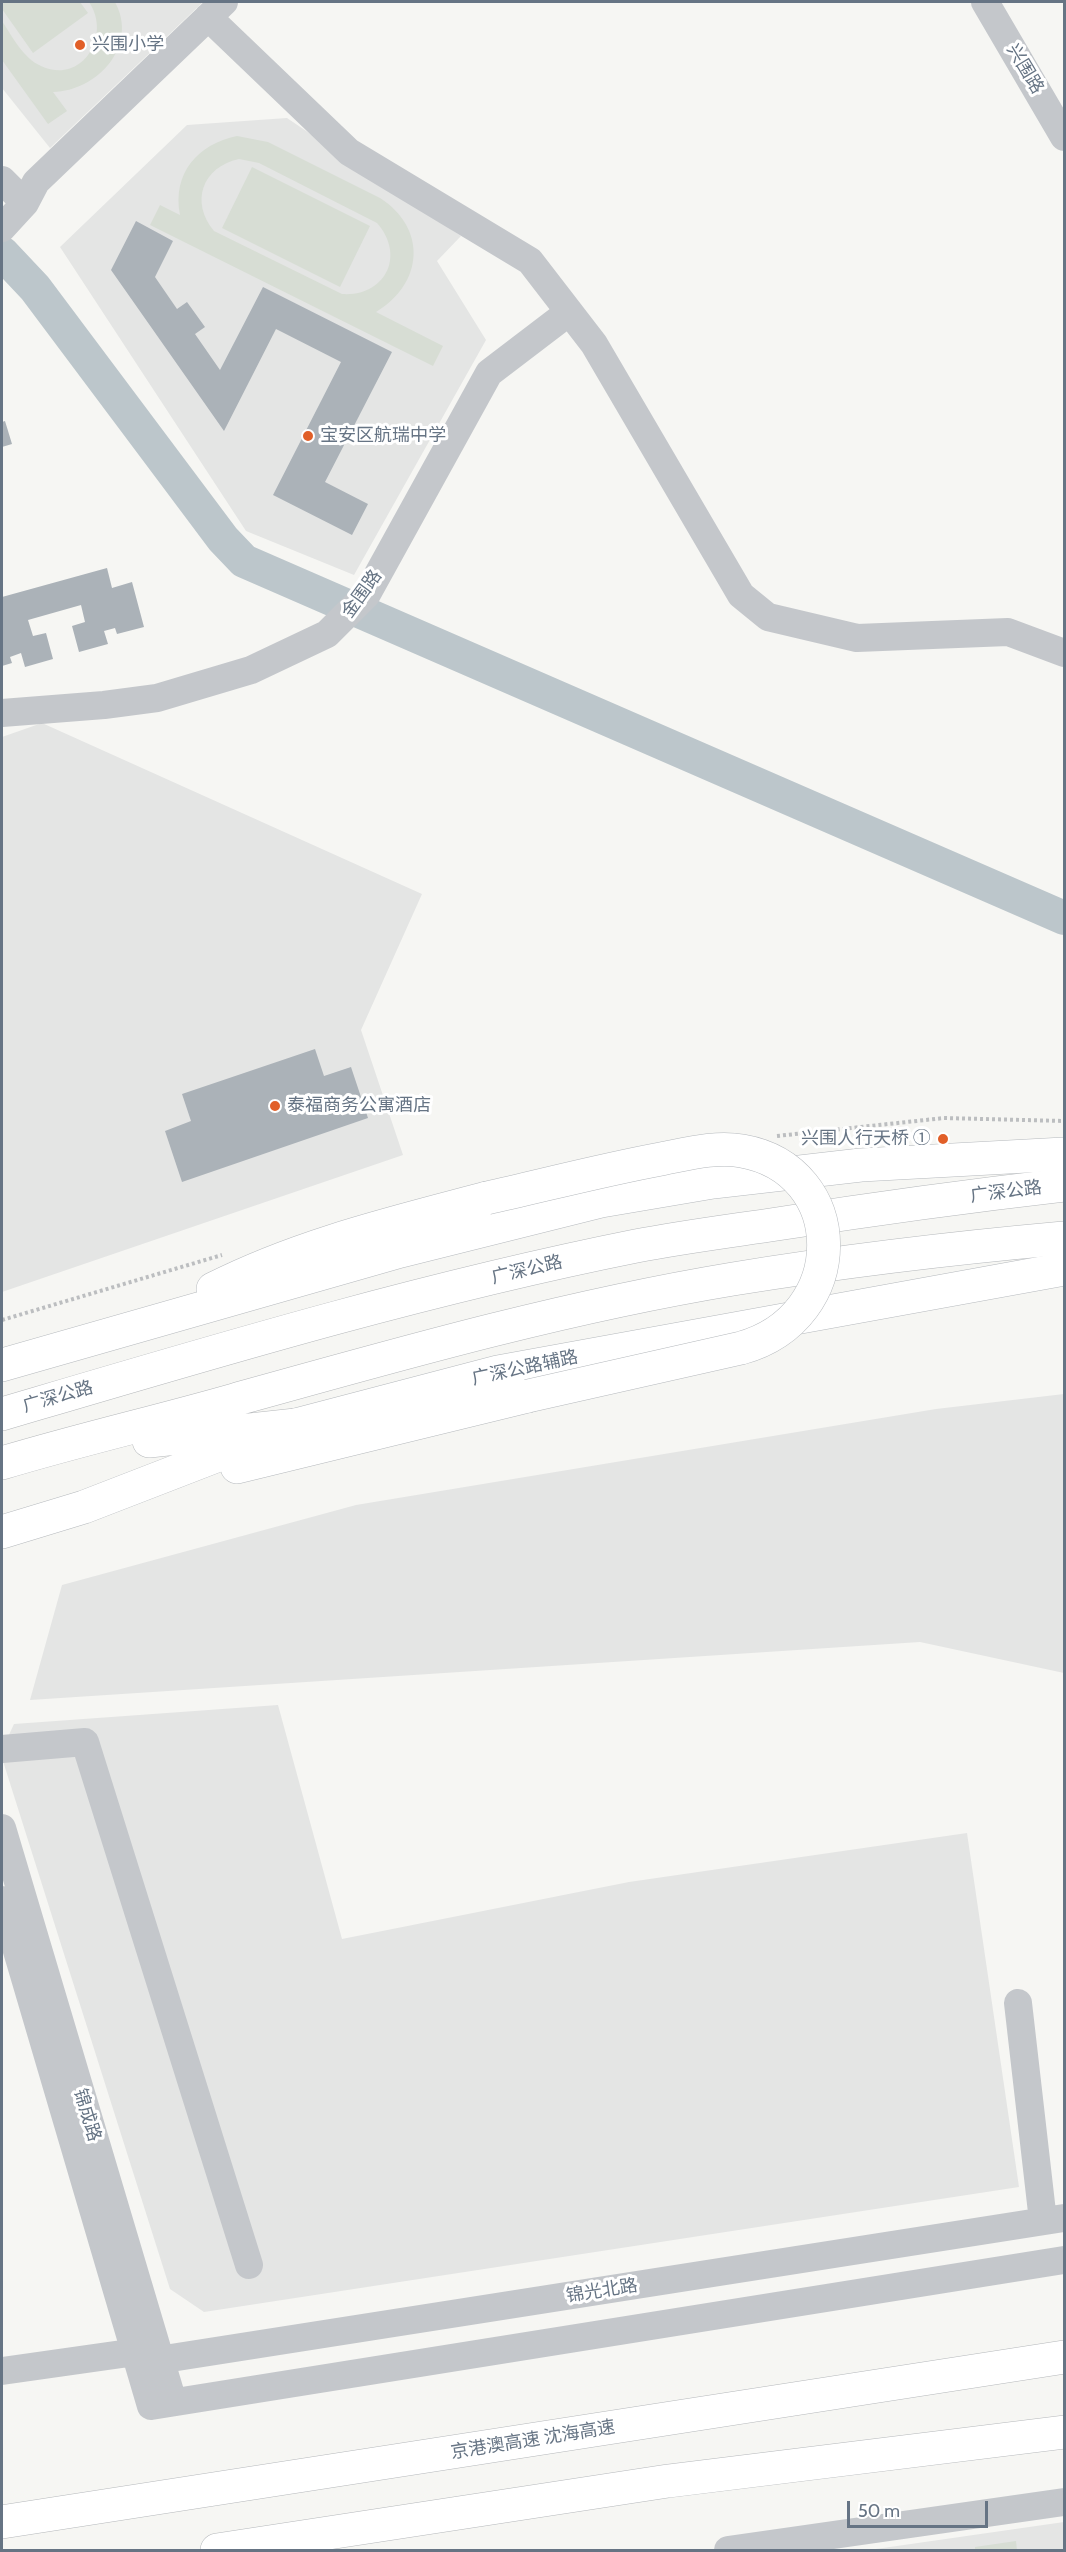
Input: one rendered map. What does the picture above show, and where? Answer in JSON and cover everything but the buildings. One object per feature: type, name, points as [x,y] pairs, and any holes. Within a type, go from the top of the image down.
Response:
[{"type":"main road","points":[[84,1507],[338,1441],[741,1348],[774,1335],[801,1313],[814,1291],[822,1266],[822,1232],[811,1199],[789,1172],[759,1155],[733,1150],[707,1150],[652,1160],[487,1198],[304,1249],[255,1268],[105,1335]]},
{"type":"main road","points":[[2,1365],[390,1254],[601,1201],[713,1182],[861,1165],[1065,1154]]},
{"type":"main road","name":"广深公路","points":[[2,1414],[367,1308],[639,1245],[926,1201],[1065,1185]]},
{"type":"main road","points":[[4,1462],[367,1362],[540,1318],[639,1297],[732,1279],[924,1251],[1065,1238]]},
{"type":"main road","name":"广深公路辅路","points":[[2,1532],[84,1507],[296,1425],[498,1372],[1065,1269]]},
{"type":"main road","points":[[4,1462],[168,1438],[296,1425]]},
{"type":"main road","name":"京港澳高速 沈海高速","points":[[2,2522],[1065,2357]]},
{"type":"main road","points":[[217,2550],[668,2481],[1065,2432]]},
{"type":"street","name":"兴围路","points":[[985,2],[1065,136]]},
{"type":"street","points":[[15,214],[36,182],[216,9],[349,152],[530,261],[594,344],[741,595],[768,617],[857,638],[1008,632],[1065,653]]},
{"type":"street","points":[[2,180],[15,214]]},
{"type":"street","name":"金围路","points":[[2,713],[104,705],[157,698],[259,667],[327,634],[360,604],[374,583],[489,373],[569,312]]},
{"type":"street","points":[[2,1749],[85,1742],[249,2265]]},
{"type":"street","name":"锦成路","points":[[2,1828],[145,2358]]},
{"type":"street","name":"锦成路","points":[[2,1900],[145,2358],[162,2404],[1065,2260]]},
{"type":"street","points":[[1018,2003],[1054,2219]]},
{"type":"street","name":"锦光北路","points":[[2,2372],[145,2358],[1054,2219]]},
{"type":"street","points":[[728,2550],[1065,2502]]},
{"type":"shaded area","name":"兴围小学","points":[[2,2],[203,2],[50,148],[2,88]]},
{"type":"shaded area","points":[[2,2],[80,2],[88,13],[33,53],[2,9]]},
{"type":"shaded area","points":[[89,2],[115,2],[121,18],[122,34],[118,50],[110,63],[85,84],[69,90],[53,92],[67,111],[48,124],[2,60],[2,21],[18,46],[29,58],[41,66],[56,70],[69,69],[89,54],[95,42],[97,29],[95,15]]},
{"type":"shaded area","name":"宝安区航瑞中学","points":[[287,118],[461,236],[437,261],[486,340],[354,575],[246,531],[60,247],[187,125]]},
{"type":"shaded area","points":[[237,136],[268,142],[380,198],[396,211],[406,225],[412,240],[414,256],[411,272],[403,287],[392,300],[376,312],[443,346],[433,366],[150,225],[160,205],[180,215],[180,186],[184,174],[200,153],[223,140]],"holes":[[[239,159],[259,163],[377,223],[386,236],[390,248],[390,261],[380,282],[370,289],[342,294],[214,231],[203,209],[204,187],[209,178],[226,163]]]},
{"type":"shaded area","points":[[252,167],[370,226],[340,287],[222,228]]},
{"type":"shaded area","points":[[42,723],[422,894],[361,1030],[403,1155],[2,1292],[2,737]]},
{"type":"shaded area","points":[[1064,1394],[1064,1673],[920,1642],[30,1700],[62,1585],[356,1505],[936,1409]]},
{"type":"shaded area","points":[[278,1705],[342,1939],[629,1882],[967,1833],[1019,2187],[204,2312],[170,2289],[2,1758],[2,1750],[14,1724]]},
{"type":"shaded area","points":[[1064,2522],[1064,2550],[869,2550]]},
{"type":"shaded area","points":[[1016,2541],[1017,2550],[975,2550],[975,2547]]},
{"type":"waterway","points":[[2,253],[35,288],[223,539],[244,561],[1064,918]]},
{"type":"place","name":"兴围小学","points":[[80,45]]},
{"type":"place","name":"宝安区航瑞中学","points":[[308,436]]},
{"type":"place","name":"泰福商务公寓酒店","points":[[275,1106]]},
{"type":"place","name":"兴围人行天桥 ①","points":[[943,1139]]}]
